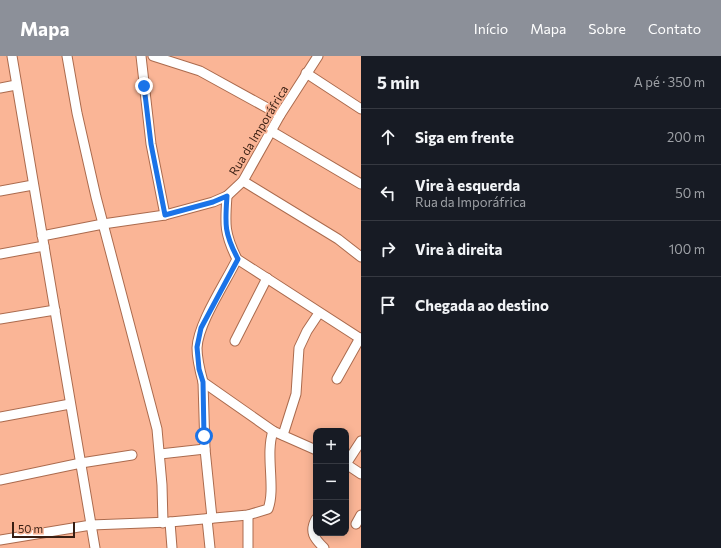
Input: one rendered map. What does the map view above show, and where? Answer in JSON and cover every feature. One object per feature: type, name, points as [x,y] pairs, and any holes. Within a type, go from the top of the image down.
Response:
[{"type":"street","points":[[12,56],[95,548]]},
{"type":"street","points":[[67,56],[77,112],[103,224],[153,408],[160,454],[166,522],[172,548]]},
{"type":"street","points":[[141,56],[151,144],[165,215]]},
{"type":"street","points":[[153,56],[200,71],[280,115]]},
{"type":"street","name":"Rua da Imporáfrica","points":[[42,236],[103,224],[165,215],[213,202],[227,196],[243,181],[280,115],[306,72],[318,56]]},
{"type":"street","points":[[306,72],[361,109]]},
{"type":"street","points":[[0,88],[16,85]]},
{"type":"street","points":[[271,131],[361,184]]},
{"type":"street","points":[[243,181],[332,235],[361,257]]},
{"type":"street","points":[[0,191],[33,185]]},
{"type":"street","points":[[227,196],[225,228],[229,242],[238,259],[360,339],[337,379]]},
{"type":"street","points":[[0,254],[44,246]]},
{"type":"street","points":[[210,548],[203,382],[199,369],[197,347],[201,328],[238,259]]},
{"type":"street","points":[[235,341],[267,278]]},
{"type":"street","points":[[0,319],[54,310]]},
{"type":"street","points":[[283,435],[296,394],[299,348],[307,331],[319,313]]},
{"type":"street","points":[[203,382],[274,431],[313,449]]},
{"type":"street","points":[[0,417],[70,404]]},
{"type":"street","points":[[0,540],[91,525],[209,519],[248,515],[265,511],[270,506],[270,448],[274,431]]},
{"type":"street","points":[[349,459],[361,441]]},
{"type":"street","points":[[160,454],[205,449]]},
{"type":"street","points":[[0,480],[81,463],[132,456]]},
{"type":"street","points":[[349,466],[361,474]]},
{"type":"street","points":[[248,515],[248,548]]},
{"type":"street","points":[[356,524],[361,515]]},
{"type":"street","points":[[315,536],[324,548]]},
{"type":"route","points":[[144,86],[151,144],[165,215],[197,207],[227,196],[225,228],[229,242],[238,259],[201,328],[197,347],[199,369],[203,382],[204,436]]}]
